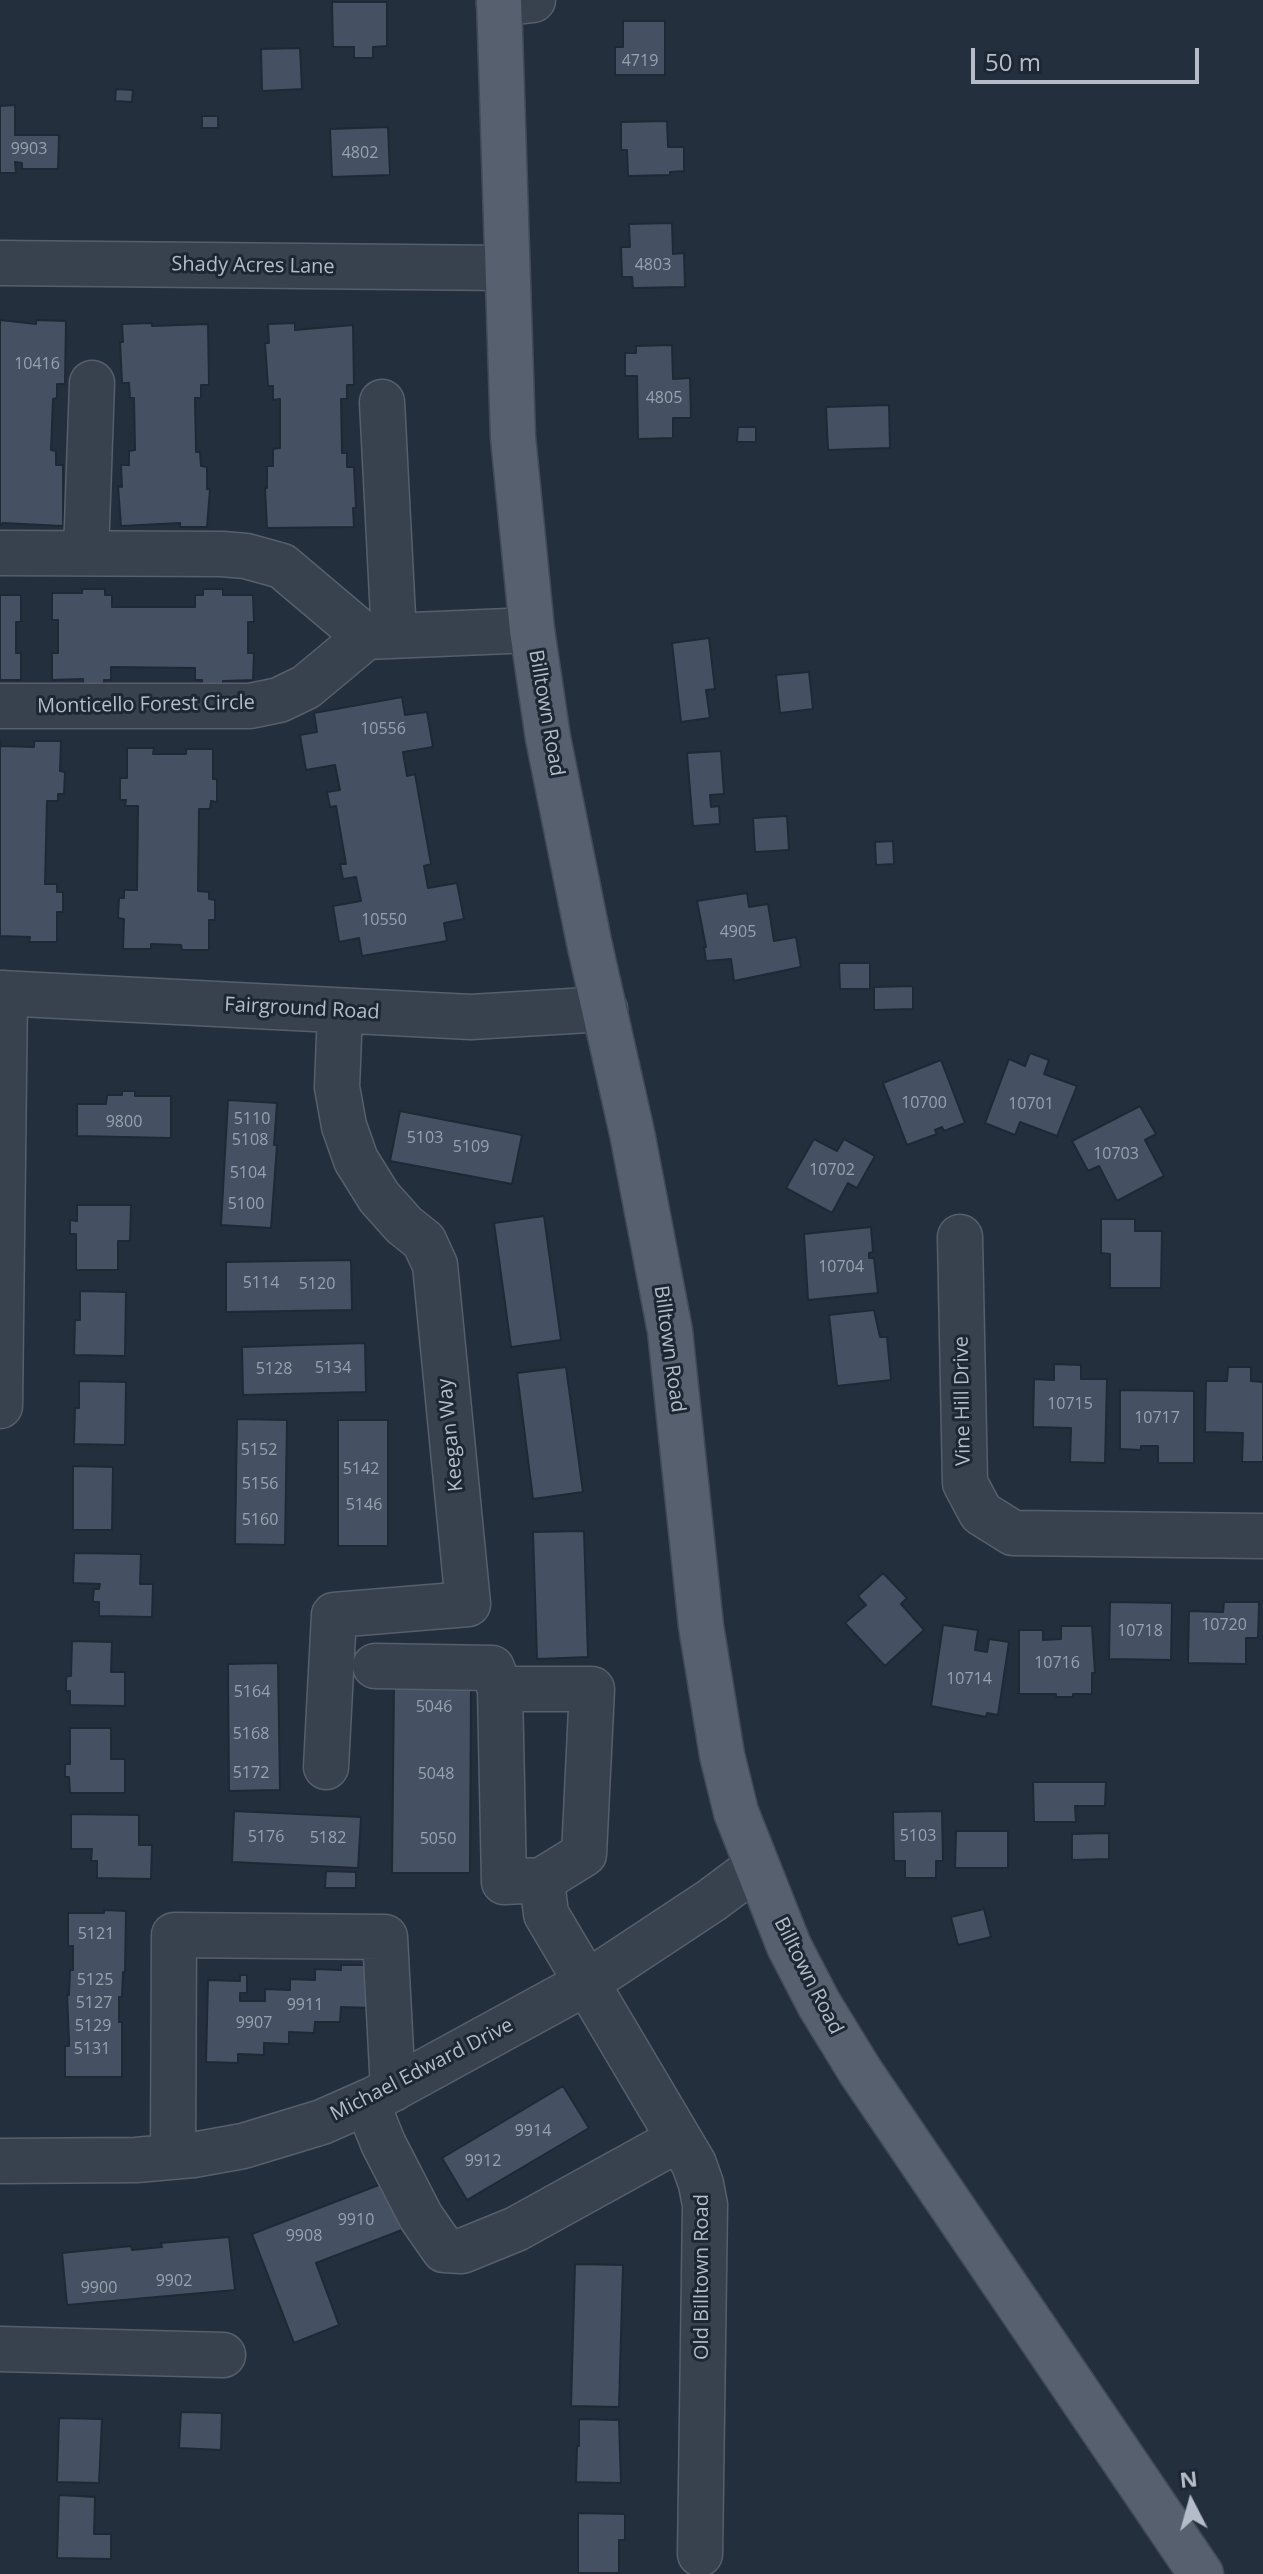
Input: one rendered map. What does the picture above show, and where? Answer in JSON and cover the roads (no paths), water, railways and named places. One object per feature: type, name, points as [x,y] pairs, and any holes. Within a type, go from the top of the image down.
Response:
[{"type":"main road","name":"Billtown Road","points":[[510,1],[506,268],[513,437],[532,630],[551,752],[632,1133],[670,1331],[701,1626],[722,1755],[736,1812],[756,1867],[819,2004],[860,2071],[1201,2574]]},
{"type":"street","name":"Shady Acres Lane","points":[[0,263],[506,268]]},
{"type":"street","points":[[86,553],[92,383]]},
{"type":"street","points":[[380,636],[382,402]]},
{"type":"street","points":[[0,553],[246,556],[282,566],[380,636],[532,630]]},
{"type":"street","name":"Monticello Forest Circle","points":[[0,706],[250,706],[279,700],[306,687],[380,636]]},
{"type":"street","points":[[0,1406],[3,993]]},
{"type":"street","name":"Fairground Road","points":[[3,993],[471,1017],[605,1009]]},
{"type":"street","name":"Keegan Way","points":[[340,1011],[337,1087],[344,1126],[356,1160],[379,1197],[404,1225],[424,1241],[435,1265],[468,1604]]},
{"type":"street","name":"Vine Hill Drive","points":[[960,1237],[965,1483],[981,1513],[1013,1533],[1263,1536]]},
{"type":"street","points":[[326,1767],[334,1615],[468,1604],[493,1649],[496,1678],[504,1882],[542,1880],[584,1854],[592,1689],[496,1678],[375,1666]]},
{"type":"street","name":"Michael Edward Drive","points":[[0,2161],[122,2161],[173,2157],[243,2146],[295,2132],[380,2096],[588,1982],[756,1867]]},
{"type":"street","name":"Old Billtown Road","points":[[542,1880],[546,1914],[694,2164],[701,2184],[705,2205],[700,2554]]},
{"type":"street","points":[[173,2157],[174,1935],[385,1937],[380,2096],[383,2143],[434,2240],[444,2250],[462,2251],[516,2229],[679,2139]]},
{"type":"street","points":[[0,2349],[223,2355]]}]
